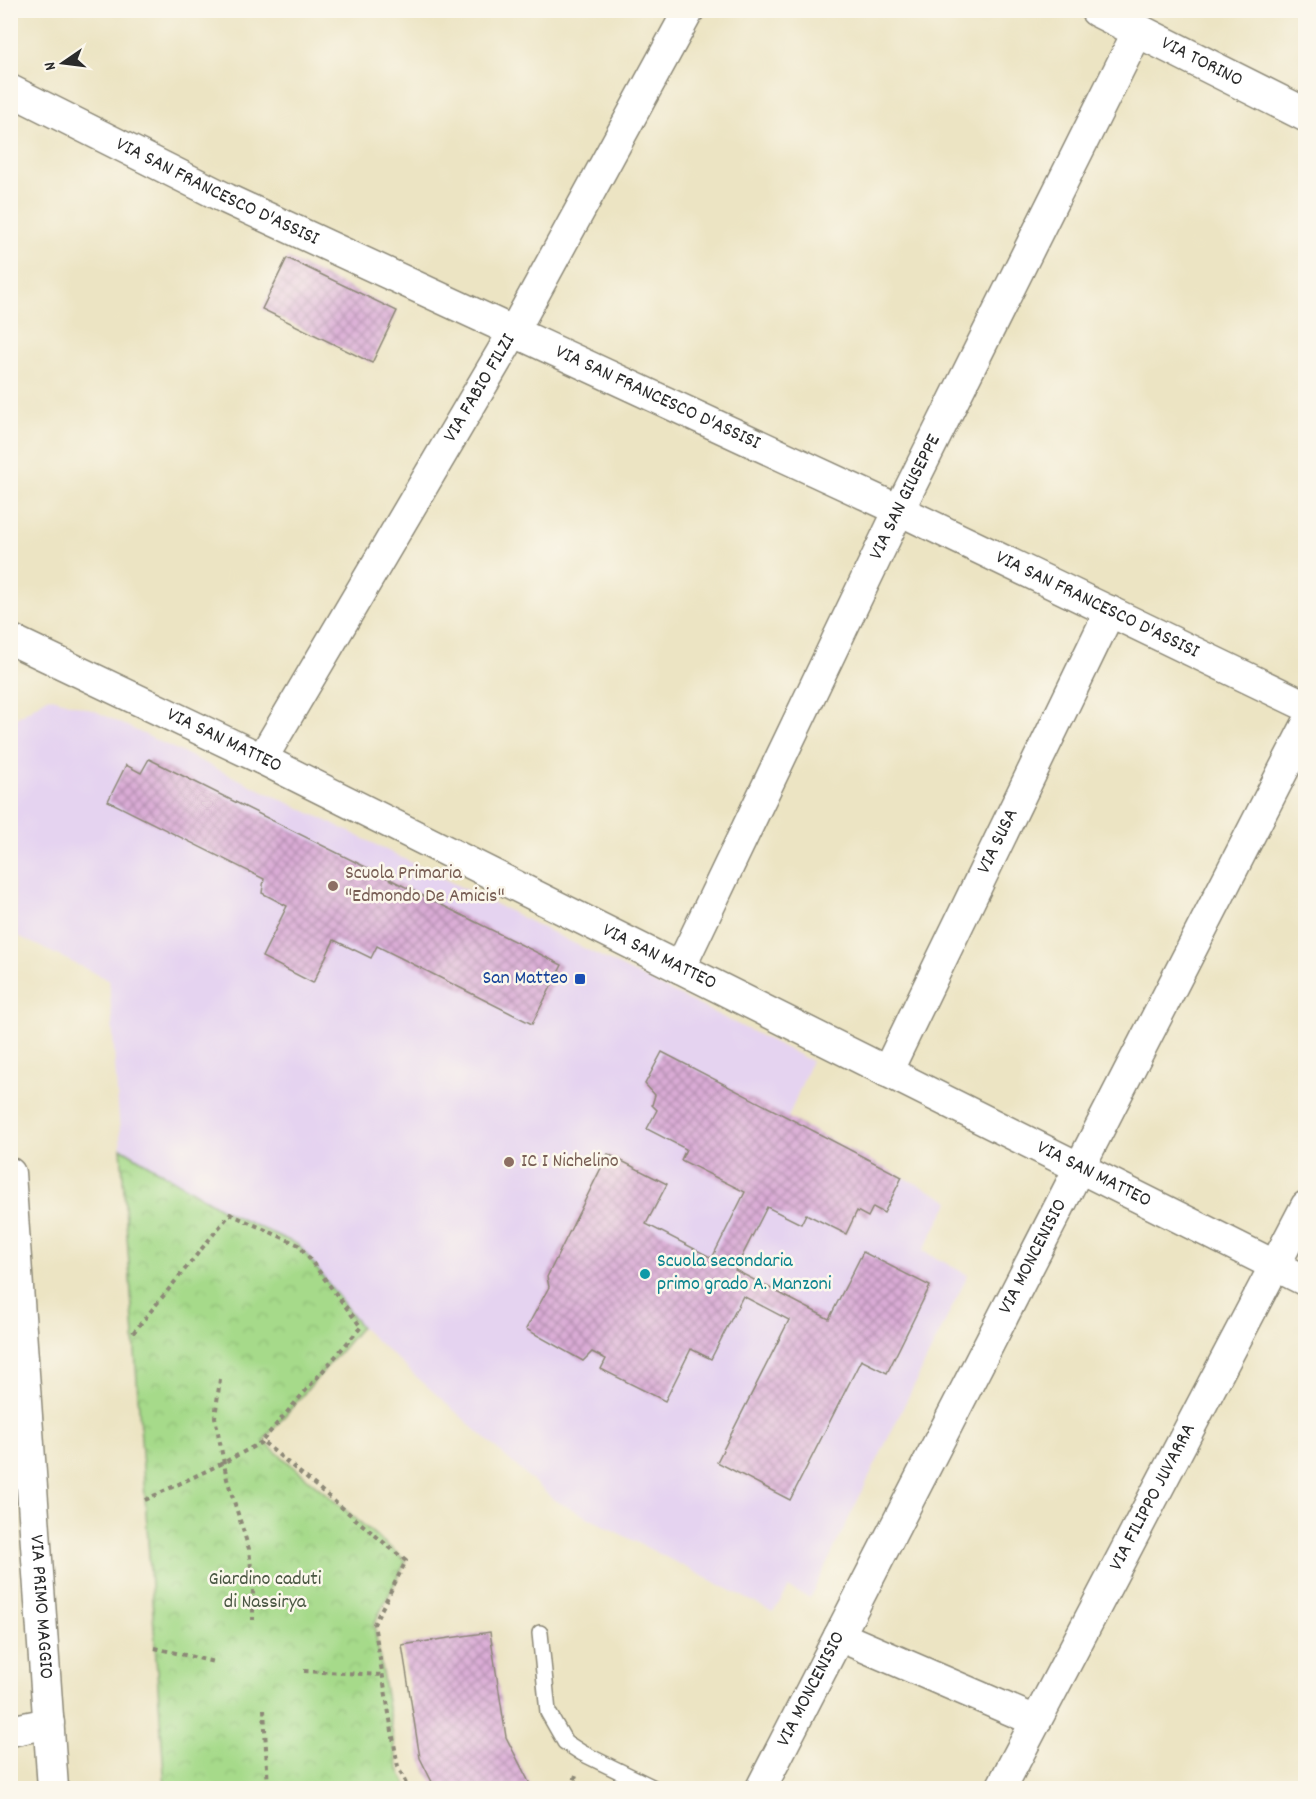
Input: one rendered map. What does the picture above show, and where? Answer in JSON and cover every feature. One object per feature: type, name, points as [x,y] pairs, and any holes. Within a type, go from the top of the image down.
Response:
[{"type":"main road","name":"VIA TORINO","points":[[1097,10],[1305,116]]},
{"type":"street","name":"VIA FABIO FILZI","points":[[262,759],[514,331],[689,10]]},
{"type":"street","name":"VIA SAN GIUSEPPE","points":[[680,968],[899,510],[1138,31]]},
{"type":"street","name":"VIA SAN FRANCESCO D'ASSISI","points":[[10,90],[227,199],[899,510],[1305,706]]},
{"type":"street","name":"VIA SUSA","points":[[887,1072],[1110,611]]},
{"type":"street","name":"VIA SAN MATTEO","points":[[10,639],[262,759],[1305,1281]]},
{"type":"street","name":"VIA MONCENISIO","points":[[761,1788],[1305,726]]},
{"type":"street","name":"VIA PRIMO MAGGIO","points":[[10,1173],[53,1788]]},
{"type":"street","name":"VIA FILIPPO JUVARRA","points":[[1001,1788],[1305,1206]]},
{"type":"street","points":[[839,1636],[1036,1721]]},
{"type":"street","points":[[10,1731],[49,1723]]},
{"type":"lane","points":[[540,1632],[548,1712],[565,1742],[582,1753],[654,1788]]},
{"type":"path","points":[[133,1333],[230,1215],[299,1245],[361,1327],[262,1442],[145,1500]]},
{"type":"path","points":[[220,1378],[215,1417],[223,1463],[249,1549],[253,1586],[253,1620]]},
{"type":"path","points":[[262,1442],[406,1561],[374,1624],[398,1767],[408,1788]]},
{"type":"path","points":[[155,1648],[214,1662]]},
{"type":"path","points":[[304,1671],[383,1675]]},
{"type":"path","points":[[264,1709],[268,1788]]},
{"type":"shaded area","name":"IC I Nichelino","points":[[49,697],[95,711],[350,832],[811,1061],[788,1118],[950,1201],[923,1251],[968,1275],[810,1598],[789,1588],[773,1612],[554,1500],[361,1327],[299,1245],[230,1214],[121,1148],[109,980],[18,936],[10,845],[10,722]]},
{"type":"green space","name":"Giardino caduti di Nassirya","points":[[121,1148],[230,1214],[299,1245],[361,1327],[263,1441],[406,1561],[374,1624],[398,1767],[408,1788],[165,1788]]},
{"type":"green space","points":[[10,1588],[17,1687],[11,1688],[10,1688]]},
{"type":"building","points":[[287,258],[397,311],[372,363],[262,309]]},
{"type":"building","name":"Scuola Primaria \"Edmondo De Amicis\"","points":[[149,759],[562,965],[532,1024],[377,946],[371,958],[334,940],[313,983],[262,957],[287,906],[262,893],[264,879],[108,801],[126,765],[141,773]]},
{"type":"building","name":"Scuola secondaria primo grado A. Manzoni","points":[[662,1052],[902,1177],[884,1213],[873,1207],[868,1217],[857,1211],[846,1234],[806,1214],[801,1224],[767,1207],[735,1270],[829,1319],[863,1252],[930,1286],[887,1373],[861,1360],[790,1500],[717,1462],[789,1320],[743,1296],[711,1359],[691,1349],[665,1401],[601,1369],[606,1359],[592,1352],[583,1361],[526,1329],[549,1287],[547,1277],[608,1154],[667,1184],[646,1224],[712,1258],[745,1192],[681,1160],[686,1149],[647,1129],[657,1110],[652,1105],[655,1095],[645,1084]]},
{"type":"building","points":[[490,1632],[506,1737],[532,1788],[435,1788],[420,1758],[402,1645]]},
{"type":"place","name":"Scuola Primaria \"Edmondo De Amicis\"","points":[[333,886]]},
{"type":"place","name":"San Matteo","points":[[580,979]]},
{"type":"place","name":"IC I Nichelino","points":[[509,1162]]},
{"type":"place","name":"Scuola secondaria primo grado A. Manzoni","points":[[645,1274]]}]
